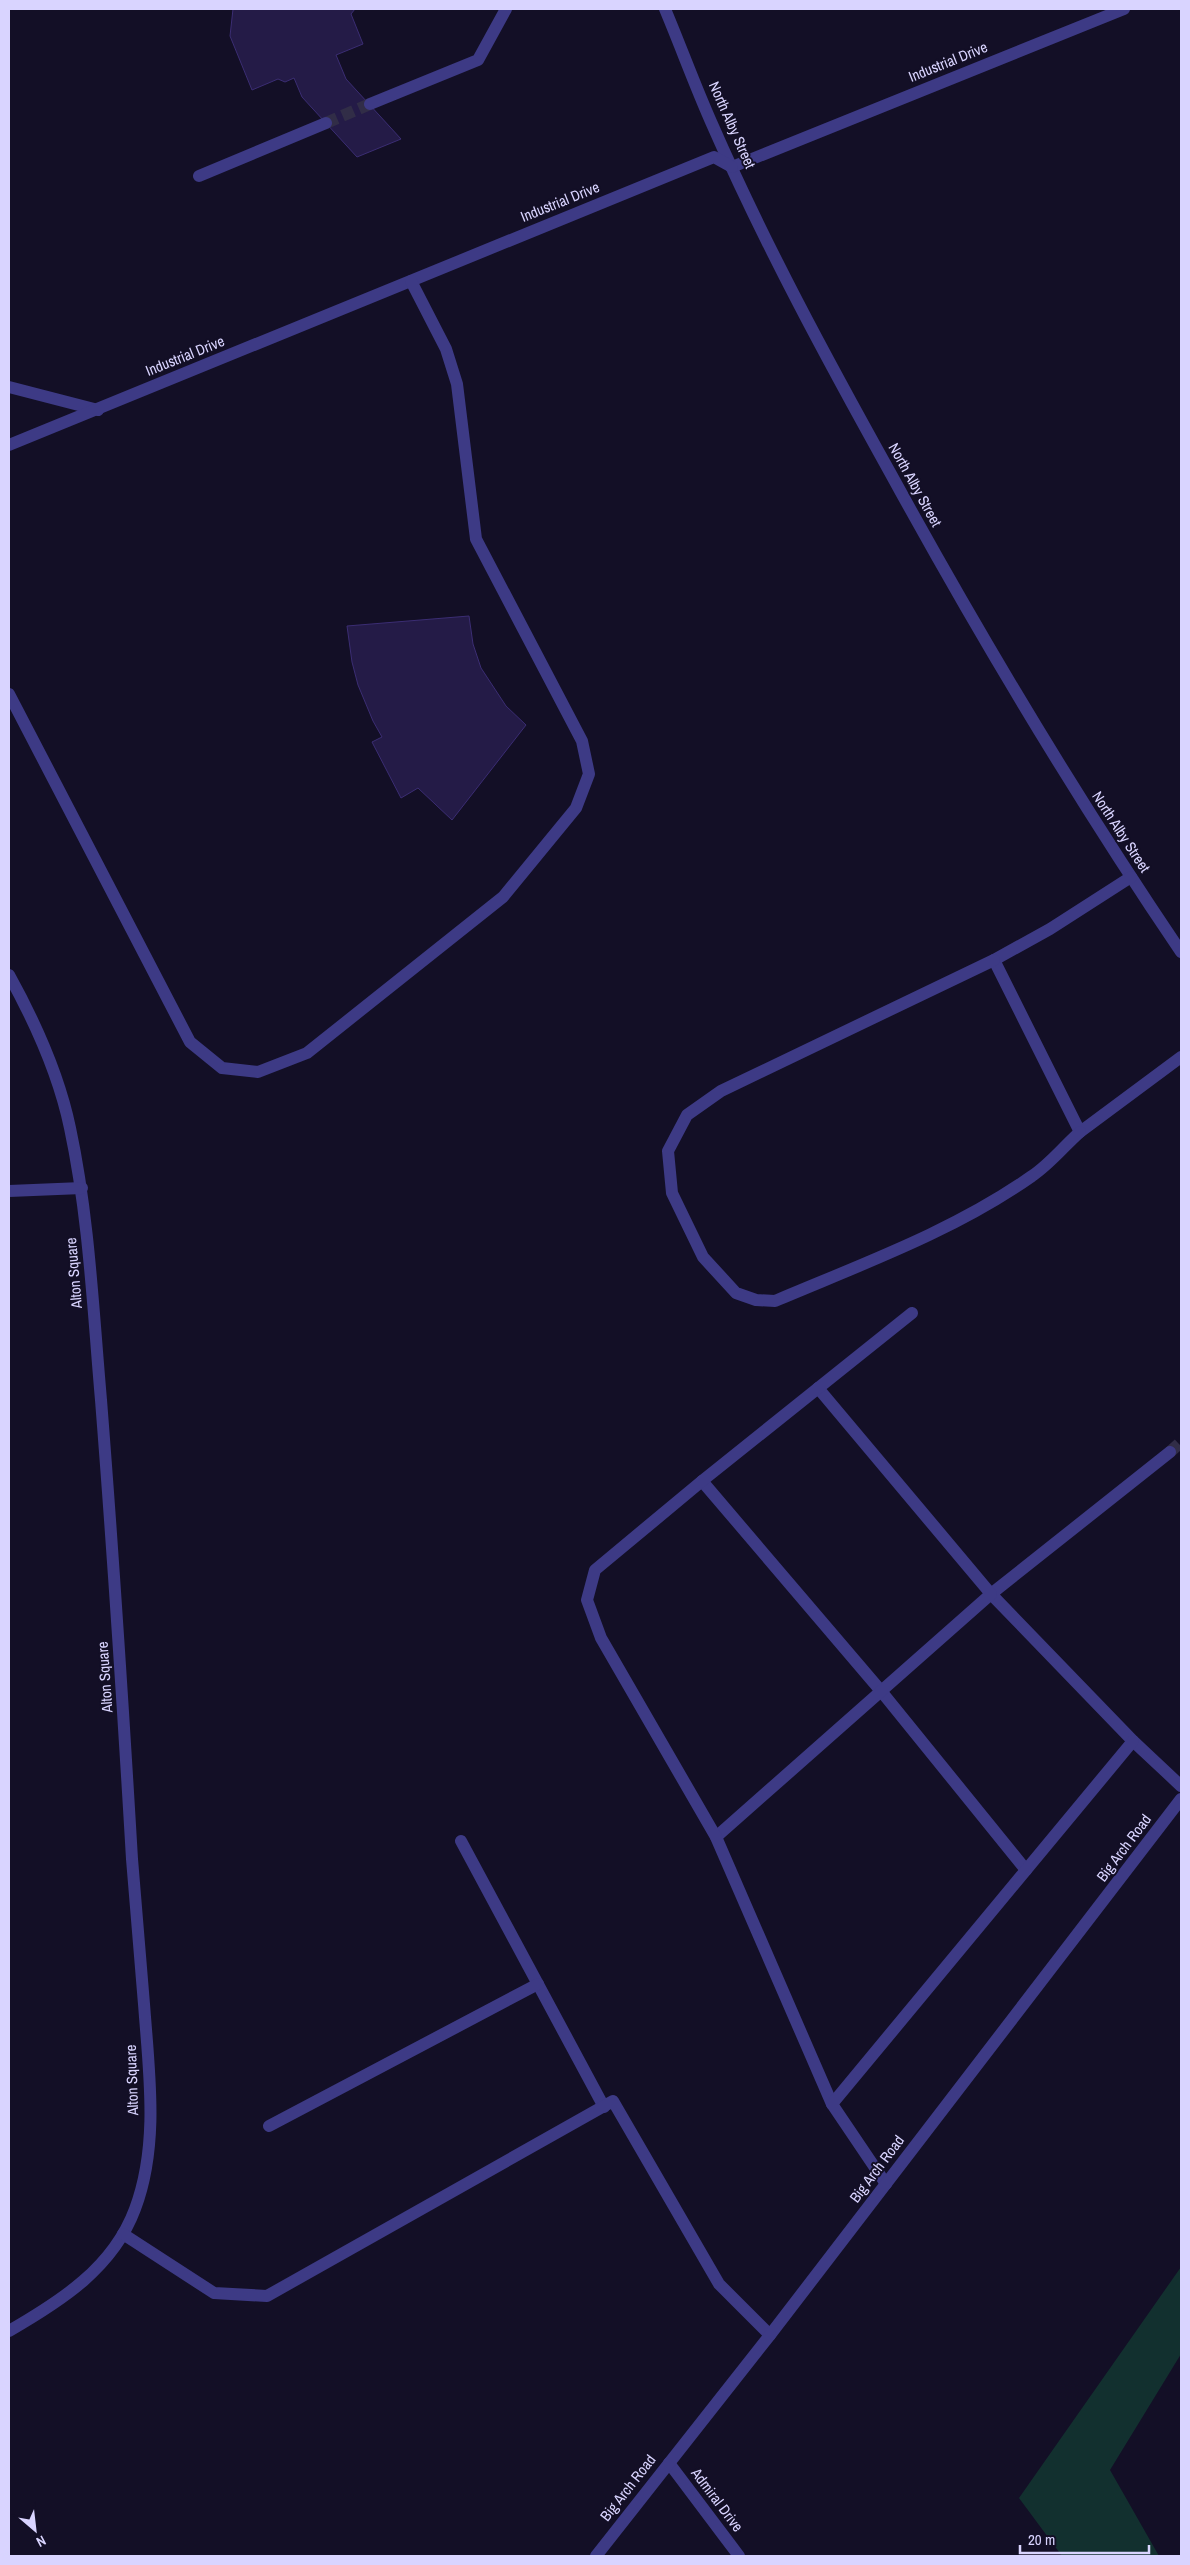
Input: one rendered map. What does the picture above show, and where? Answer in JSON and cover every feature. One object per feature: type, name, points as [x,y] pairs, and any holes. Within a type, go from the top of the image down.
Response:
[{"type":"street","points":[[370,104],[478,60],[506,9]]},
{"type":"street","name":"North Alby Street","points":[[666,9],[732,167],[826,357],[966,612],[1090,816],[1181,952]]},
{"type":"street","name":"Industrial Drive","points":[[9,445],[714,157],[732,167],[1124,9]]},
{"type":"street","points":[[198,176],[326,123]]},
{"type":"street","points":[[9,694],[190,1042],[222,1068],[258,1072],[307,1053],[503,898],[576,808],[589,774],[582,741],[476,539],[457,384],[446,349],[411,280]]},
{"type":"street","points":[[9,387],[98,410]]},
{"type":"street","points":[[1131,877],[1050,929],[994,960],[721,1091],[687,1115],[668,1150],[672,1193],[703,1257],[736,1293],[756,1300],[775,1301],[890,1253],[981,1208],[1034,1175],[1080,1132],[1181,1057]]},
{"type":"street","points":[[994,960],[1080,1132]]},
{"type":"street","name":"Alton Square","points":[[9,975],[51,1068],[69,1123],[82,1188],[112,1545],[133,1866],[152,2095],[147,2161],[135,2208],[123,2234],[100,2266],[58,2303],[9,2331]]},
{"type":"street","points":[[9,1191],[82,1188]]},
{"type":"street","points":[[886,2184],[832,2104],[716,1837],[601,1638],[587,1600],[595,1570],[702,1481],[912,1313]]},
{"type":"street","points":[[818,1388],[991,1594],[1133,1741],[1181,1786]]},
{"type":"street","points":[[716,1837],[991,1594],[1170,1452]]},
{"type":"street","points":[[702,1481],[881,1691],[1026,1870]]},
{"type":"street","points":[[832,2104],[1133,1741]]},
{"type":"street","name":"Big Arch Road","points":[[596,2556],[770,2335],[1181,1799]]},
{"type":"street","points":[[461,1841],[604,2107]]},
{"type":"street","points":[[269,2126],[538,1984]]},
{"type":"street","points":[[123,2234],[214,2293],[267,2296],[613,2101],[719,2284],[770,2335]]},
{"type":"street","name":"Admiral Drive","points":[[669,2463],[740,2556]]},
{"type":"green space","points":[[1181,2267],[1181,2354],[1110,2470],[1159,2556],[1062,2556],[1019,2498]]},
{"type":"building","points":[[233,9],[355,9],[351,14],[363,44],[336,55],[346,79],[401,139],[357,157],[302,97],[294,78],[285,82],[278,79],[252,90],[230,36]]},
{"type":"building","points":[[469,616],[473,644],[481,668],[506,706],[526,725],[452,820],[418,788],[401,798],[372,742],[382,737],[358,685],[352,662],[347,626]]},
{"type":"tunnel","points":[[326,123],[370,104]]},
{"type":"tunnel","points":[[1170,1452],[1181,1442]]}]
